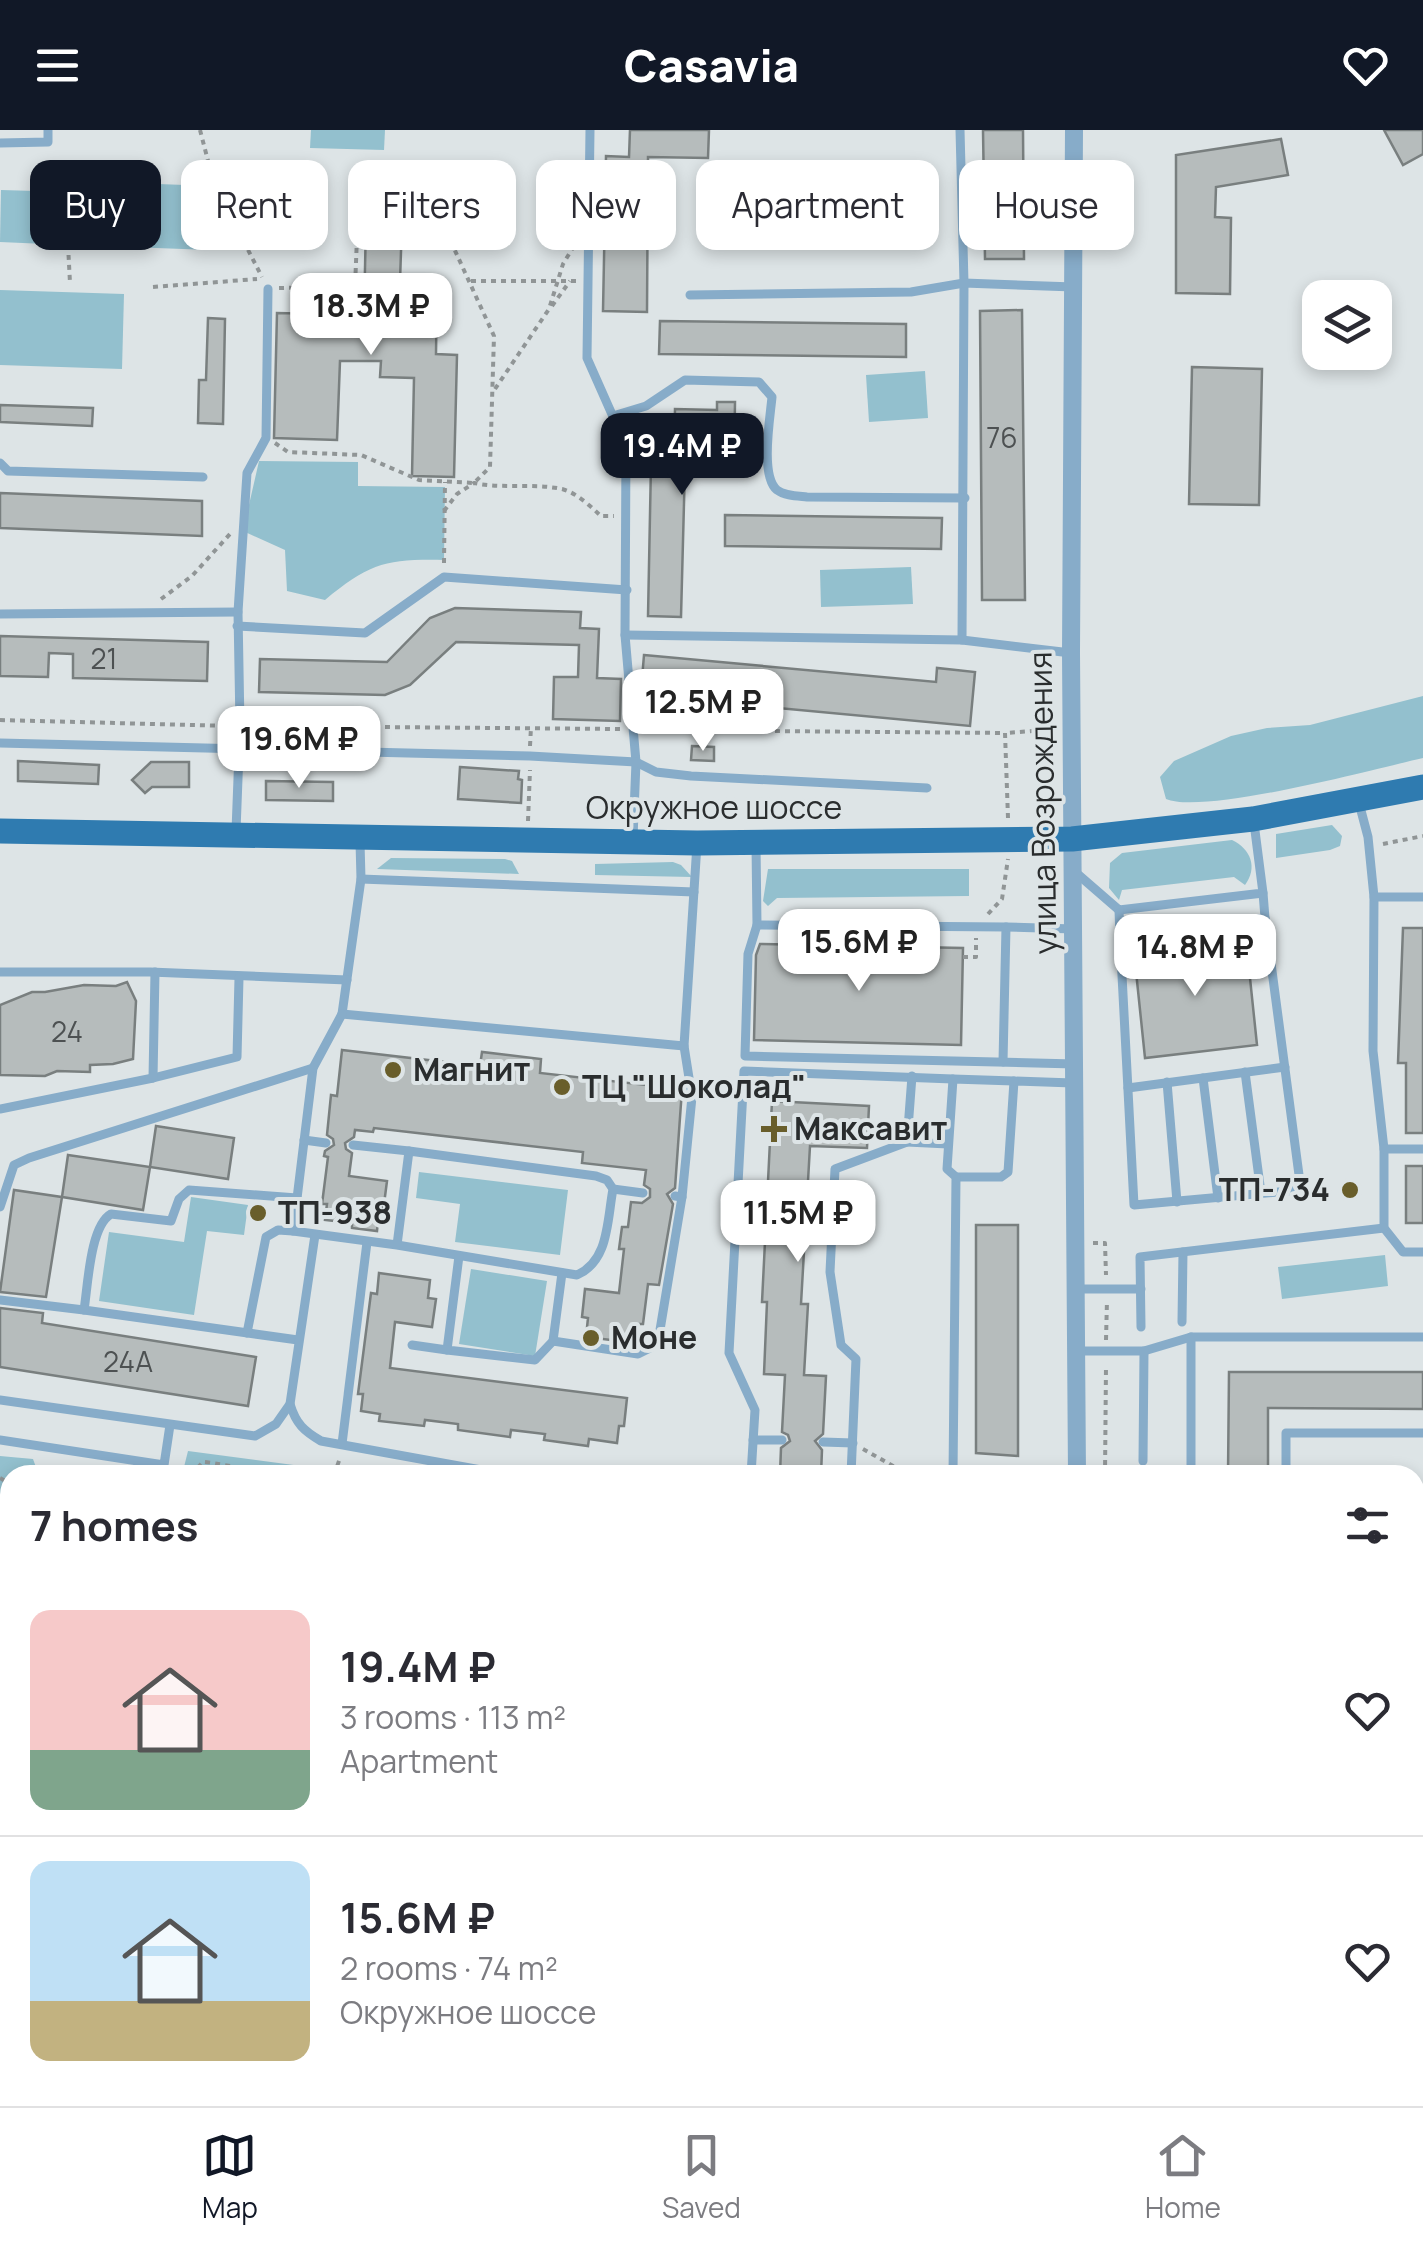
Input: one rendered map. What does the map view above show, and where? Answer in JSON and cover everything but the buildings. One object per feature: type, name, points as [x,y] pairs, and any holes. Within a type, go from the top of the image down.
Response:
[{"type":"main road","name":"Окружное шоссе","points":[[0,831],[698,842],[1072,840],[1253,819],[1423,787]]},
{"type":"street","name":"улица Возрождения","points":[[1074,130],[1071,652],[1076,1465]]},
{"type":"lane","points":[[0,143],[48,142],[48,130]]},
{"type":"lane","points":[[590,130],[590,160]]},
{"type":"lane","points":[[960,130],[965,498],[962,640]]},
{"type":"lane","points":[[589,250],[587,358],[626,446],[626,635],[636,762],[633,840]]},
{"type":"lane","points":[[690,295],[912,292],[964,283],[1074,287]]},
{"type":"lane","points":[[236,834],[240,748],[237,626],[247,473],[266,438],[265,284]]},
{"type":"lane","points":[[612,416],[646,406],[685,380],[759,382],[772,397],[768,477],[775,488],[787,495],[965,498]]},
{"type":"lane","points":[[0,464],[8,470],[203,477]]},
{"type":"lane","points":[[237,626],[365,634],[444,578],[627,590]]},
{"type":"lane","points":[[0,614],[143,616],[238,612]]},
{"type":"lane","points":[[626,635],[962,640],[1071,652]]},
{"type":"lane","points":[[0,743],[530,756],[636,762],[656,772],[691,776],[928,788]]},
{"type":"lane","points":[[1358,802],[1374,897],[1373,1051],[1384,1149],[1384,1228],[1403,1252],[1423,1252]]},
{"type":"lane","points":[[1072,869],[1118,910],[1134,1205],[1301,1190],[1253,819]]},
{"type":"lane","points":[[294,1231],[313,1068],[342,1014],[361,879],[360,834]]},
{"type":"lane","points":[[553,1340],[638,1354],[660,1336],[692,1097],[684,1046],[698,842]]},
{"type":"lane","points":[[756,842],[757,925],[748,954],[745,1056],[1075,1064]]},
{"type":"lane","points":[[361,879],[694,892]]},
{"type":"lane","points":[[1118,910],[1263,893]]},
{"type":"lane","points":[[1374,897],[1423,897]]},
{"type":"lane","points":[[1120,936],[1266,918]]},
{"type":"lane","points":[[757,925],[1074,929]]},
{"type":"lane","points":[[1003,1062],[1006,927]]},
{"type":"lane","points":[[0,972],[154,972],[347,980]]},
{"type":"lane","points":[[154,972],[154,1078]]},
{"type":"lane","points":[[0,1109],[237,1057],[239,978]]},
{"type":"lane","points":[[342,1014],[684,1046]]},
{"type":"lane","points":[[1128,1088],[1285,1067]]},
{"type":"lane","points":[[0,1207],[14,1166],[29,1158],[313,1068]]},
{"type":"lane","points":[[752,1465],[755,1410],[729,1353],[744,1071],[1074,1083]]},
{"type":"lane","points":[[1245,1072],[1261,1194]]},
{"type":"lane","points":[[907,1142],[912,1076]]},
{"type":"lane","points":[[1204,1078],[1218,1198]]},
{"type":"lane","points":[[953,1079],[947,1169],[956,1177],[1001,1177],[1008,1172],[1014,1081]]},
{"type":"lane","points":[[1167,1082],[1177,1202]]},
{"type":"lane","points":[[304,1140],[326,1143]]},
{"type":"lane","points":[[852,1465],[856,1360],[841,1345],[830,1272],[835,1168],[907,1142],[948,1144]]},
{"type":"lane","points":[[353,1145],[596,1176],[607,1180],[614,1189],[643,1193]]},
{"type":"lane","points":[[1384,1149],[1423,1149]]},
{"type":"lane","points":[[396,1246],[409,1152]]},
{"type":"lane","points":[[953,1465],[956,1177]]},
{"type":"lane","points":[[247,1333],[266,1237],[278,1230],[577,1275],[591,1269],[600,1257],[614,1189]]},
{"type":"lane","points":[[84,1310],[97,1229],[111,1214],[172,1221],[179,1200],[189,1190],[297,1198]]},
{"type":"lane","points":[[1141,1327],[1140,1257],[1384,1228]]},
{"type":"lane","points":[[315,1235],[290,1404],[294,1419],[303,1431],[322,1441],[455,1465]]},
{"type":"lane","points":[[342,1444],[367,1242]]},
{"type":"lane","points":[[1182,1322],[1183,1252]]},
{"type":"lane","points":[[447,1350],[458,1256]]},
{"type":"lane","points":[[412,1345],[535,1360],[553,1340],[562,1273]]},
{"type":"lane","points":[[1075,1289],[1141,1289]]},
{"type":"lane","points":[[0,1300],[298,1340]]},
{"type":"lane","points":[[1076,1351],[1144,1351],[1191,1336],[1423,1337]]},
{"type":"lane","points":[[1191,1336],[1191,1465]]},
{"type":"lane","points":[[1143,1462],[1144,1351]]},
{"type":"lane","points":[[0,1400],[255,1436],[276,1424],[290,1404]]},
{"type":"lane","points":[[0,1440],[164,1464],[170,1426]]},
{"type":"lane","points":[[1286,1465],[1286,1433],[1423,1433]]},
{"type":"lane","points":[[753,1440],[782,1440]]},
{"type":"lane","points":[[822,1442],[853,1443]]},
{"type":"path","points":[[200,130],[214,184],[265,284]]},
{"type":"path","points":[[152,287],[355,287],[359,188],[451,188],[452,244],[494,336],[490,467],[457,494],[444,511]]},
{"type":"path","points":[[68,250],[70,283]]},
{"type":"path","points":[[549,309],[563,264],[572,250]]},
{"type":"path","points":[[471,281],[588,281]]},
{"type":"path","points":[[492,394],[514,356],[570,281]]},
{"type":"path","points":[[266,438],[288,452],[361,455],[419,480],[563,490],[581,498],[601,516],[626,516]]},
{"type":"path","points":[[444,578],[445,482]]},
{"type":"path","points":[[143,616],[192,576],[244,518]]},
{"type":"path","points":[[0,720],[1006,733],[1048,730],[1043,649]]},
{"type":"path","points":[[527,839],[531,727]]},
{"type":"path","points":[[1006,733],[1008,818]]},
{"type":"path","points":[[1368,846],[1423,836]]},
{"type":"path","points":[[963,958],[976,957],[976,927],[1002,899],[1009,854]]},
{"type":"path","points":[[853,1443],[893,1465]]},
{"type":"path","points":[[337,1465],[342,1444]]},
{"type":"shaded area","points":[[311,130],[385,130],[384,150],[310,148]]},
{"type":"shaded area","points":[[161,184],[181,185],[181,249],[161,248]]},
{"type":"shaded area","points":[[1,190],[30,191],[30,243],[0,242]]},
{"type":"shaded area","points":[[0,290],[124,294],[122,369],[0,365]]},
{"type":"shaded area","points":[[925,371],[928,418],[869,422],[866,375]]},
{"type":"shaded area","points":[[259,461],[358,462],[358,486],[445,487],[444,560],[380,566],[354,578],[325,600],[287,591],[285,550],[243,531]]},
{"type":"shaded area","points":[[911,567],[913,604],[821,607],[820,570]]},
{"type":"shaded area","points":[[1423,696],[1423,758],[1251,796],[1215,801],[1166,799],[1160,777],[1174,761],[1231,736],[1310,725]]},
{"type":"shaded area","points":[[1332,825],[1342,836],[1340,846],[1276,858],[1276,834]]},
{"type":"shaded area","points":[[1232,840],[1244,848],[1252,866],[1245,885],[1234,877],[1122,890],[1119,900],[1109,888],[1110,863],[1122,853]]},
{"type":"shaded area","points":[[391,858],[505,859],[512,861],[519,874],[377,869]]},
{"type":"shaded area","points":[[673,862],[692,877],[595,875],[595,864]]},
{"type":"shaded area","points":[[768,869],[969,869],[969,896],[777,898],[768,906],[763,901]]},
{"type":"shaded area","points":[[419,1172],[568,1190],[560,1255],[455,1242],[460,1204],[416,1198]]},
{"type":"shaded area","points":[[191,1197],[248,1205],[244,1235],[207,1231],[194,1315],[99,1301],[109,1232],[184,1242]]},
{"type":"shaded area","points":[[1385,1255],[1388,1286],[1282,1299],[1278,1267]]},
{"type":"shaded area","points":[[471,1269],[547,1281],[535,1356],[459,1344]]},
{"type":"shaded area","points":[[188,1451],[294,1465],[184,1465]]},
{"type":"shaded area","points":[[0,1456],[33,1459],[35,1465],[0,1465]]},
{"type":"place","name":"Магнит","points":[[393,1070]]},
{"type":"place","name":"ТЦ \"Шоколад\"","points":[[562,1087]]},
{"type":"place","name":"Максавит","points":[[774,1129]]},
{"type":"place","name":"ТП-734","points":[[1350,1190]]},
{"type":"place","name":"ТП-938","points":[[258,1213]]},
{"type":"place","name":"Моне","points":[[591,1338]]}]
